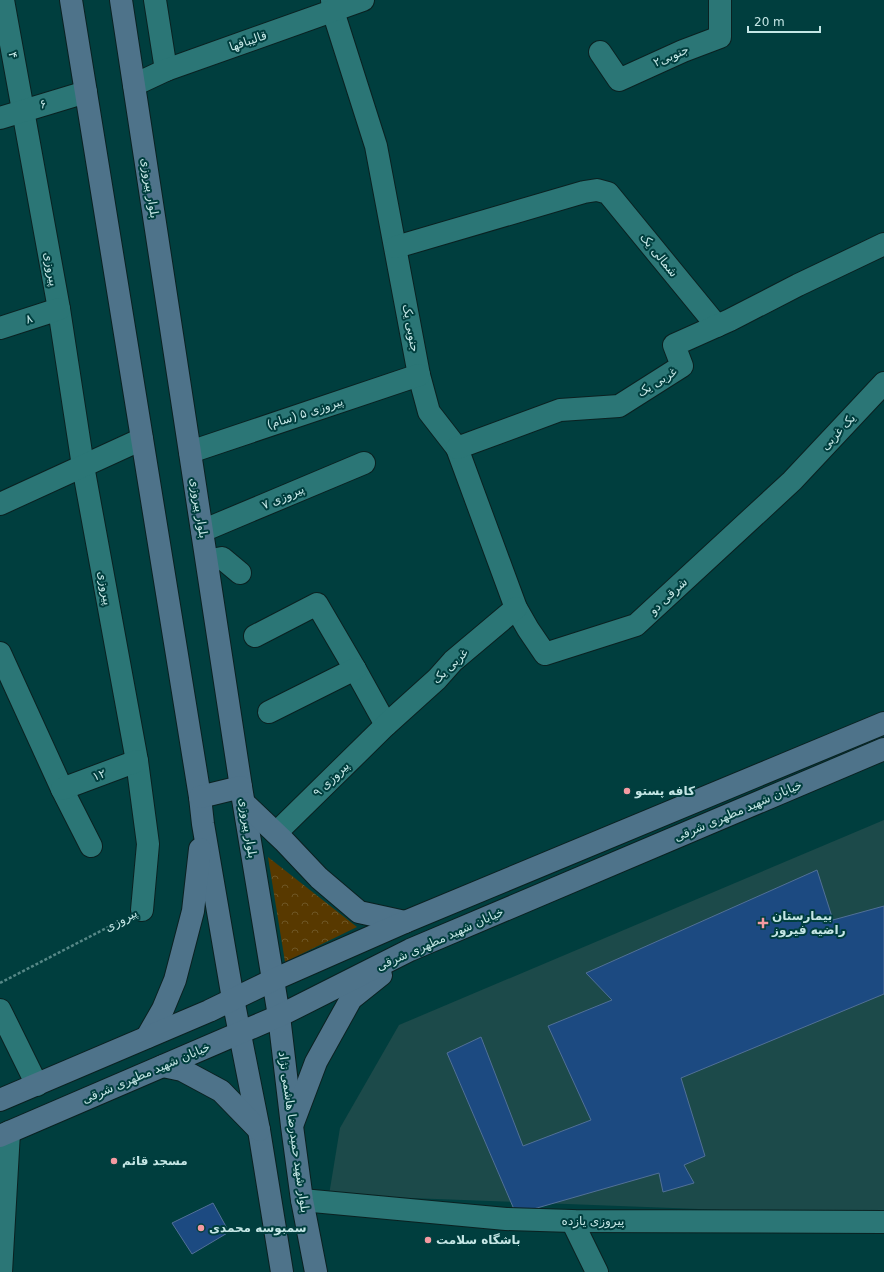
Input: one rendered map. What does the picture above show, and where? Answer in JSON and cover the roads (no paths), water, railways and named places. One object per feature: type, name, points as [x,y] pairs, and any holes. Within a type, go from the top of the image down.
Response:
[{"type":"main road","points":[[71,0],[200,797],[203,824],[239,1033],[259,1130],[282,1272]]},
{"type":"main road","name":"بلوار پیروزی","points":[[121,0],[243,795],[279,1016]]},
{"type":"main road","name":"خیابان شهید مطهری شرقی","points":[[0,1100],[208,1012],[273,980],[405,922],[884,722]]},
{"type":"main road","name":"خیابان شهید مطهری شرقی","points":[[5,1134],[279,1016],[410,950],[884,749]]},
{"type":"main road","points":[[200,797],[243,795],[276,833],[319,878],[359,912],[405,922]]},
{"type":"main road","points":[[147,1037],[163,1009],[175,980],[193,911],[203,824]]},
{"type":"main road","points":[[292,1126],[316,1062],[351,999],[410,950]]},
{"type":"main road","name":"بلوار شهید حمیدرضا هاشمی نژاد","points":[[279,1016],[302,1200],[316,1272]]},
{"type":"main road","points":[[163,1066],[182,1070],[221,1091],[259,1130]]},
{"type":"street","name":"۴","points":[[3,0],[23,110]]},
{"type":"street","points":[[155,0],[166,70]]},
{"type":"street","name":"قالیبافها","points":[[134,85],[166,70],[333,5],[363,0]]},
{"type":"street","name":"جنوبی۲","points":[[600,52],[619,80],[683,51],[720,37],[720,0]]},
{"type":"street","name":"جنوبی یک","points":[[333,5],[376,146],[419,375],[429,412],[457,448],[516,608],[528,629]]},
{"type":"street","name":"۶","points":[[0,118],[86,92]]},
{"type":"street","name":"پیروزی","points":[[23,110],[59,309],[83,466],[137,761],[148,844],[142,910]]},
{"type":"street","name":"شمالی یک","points":[[396,247],[584,192],[597,190],[608,193],[717,326]]},
{"type":"street","name":"غربی یک","points":[[457,448],[560,410],[619,406],[682,366],[674,345],[717,326],[884,244]]},
{"type":"street","name":"۸","points":[[0,328],[59,309]]},
{"type":"street","name":"پیروزی ۵ (سام)","points":[[190,452],[419,375]]},
{"type":"street","name":"یک غربی","points":[[792,481],[884,383]]},
{"type":"street","points":[[0,504],[142,439]]},
{"type":"street","name":"پیروزی ۷","points":[[202,531],[364,463]]},
{"type":"street","name":"شرقی دو","points":[[528,629],[545,654],[636,626],[792,481]]},
{"type":"street","points":[[207,561],[222,558],[240,573]]},
{"type":"street","points":[[255,636],[317,604],[355,668],[386,725]]},
{"type":"street","name":"غربی یک","points":[[386,725],[437,679],[452,661],[516,608]]},
{"type":"street","points":[[0,653],[62,788],[91,846]]},
{"type":"street","points":[[269,712],[355,668]]},
{"type":"street","name":"پیروزی ۹","points":[[276,833],[386,725]]},
{"type":"street","name":"۱۲","points":[[62,788],[137,761]]},
{"type":"street","points":[[0,1010],[36,1085]]},
{"type":"street","points":[[1,1272],[5,1134]]},
{"type":"street","name":"پیروزی یازده","points":[[302,1200],[506,1219],[572,1221],[884,1222]]},
{"type":"street","points":[[572,1221],[597,1272]]},
{"type":"place","name":"کافه پستو","points":[[627,791]]},
{"type":"place","name":"بیمارستان راضیه فیروز","points":[[763,923]]},
{"type":"place","name":"مسجد قائم","points":[[114,1161]]},
{"type":"place","name":"سمبوسه محمدی","points":[[201,1228]]},
{"type":"place","name":"باشگاه سلامت","points":[[428,1240]]}]
